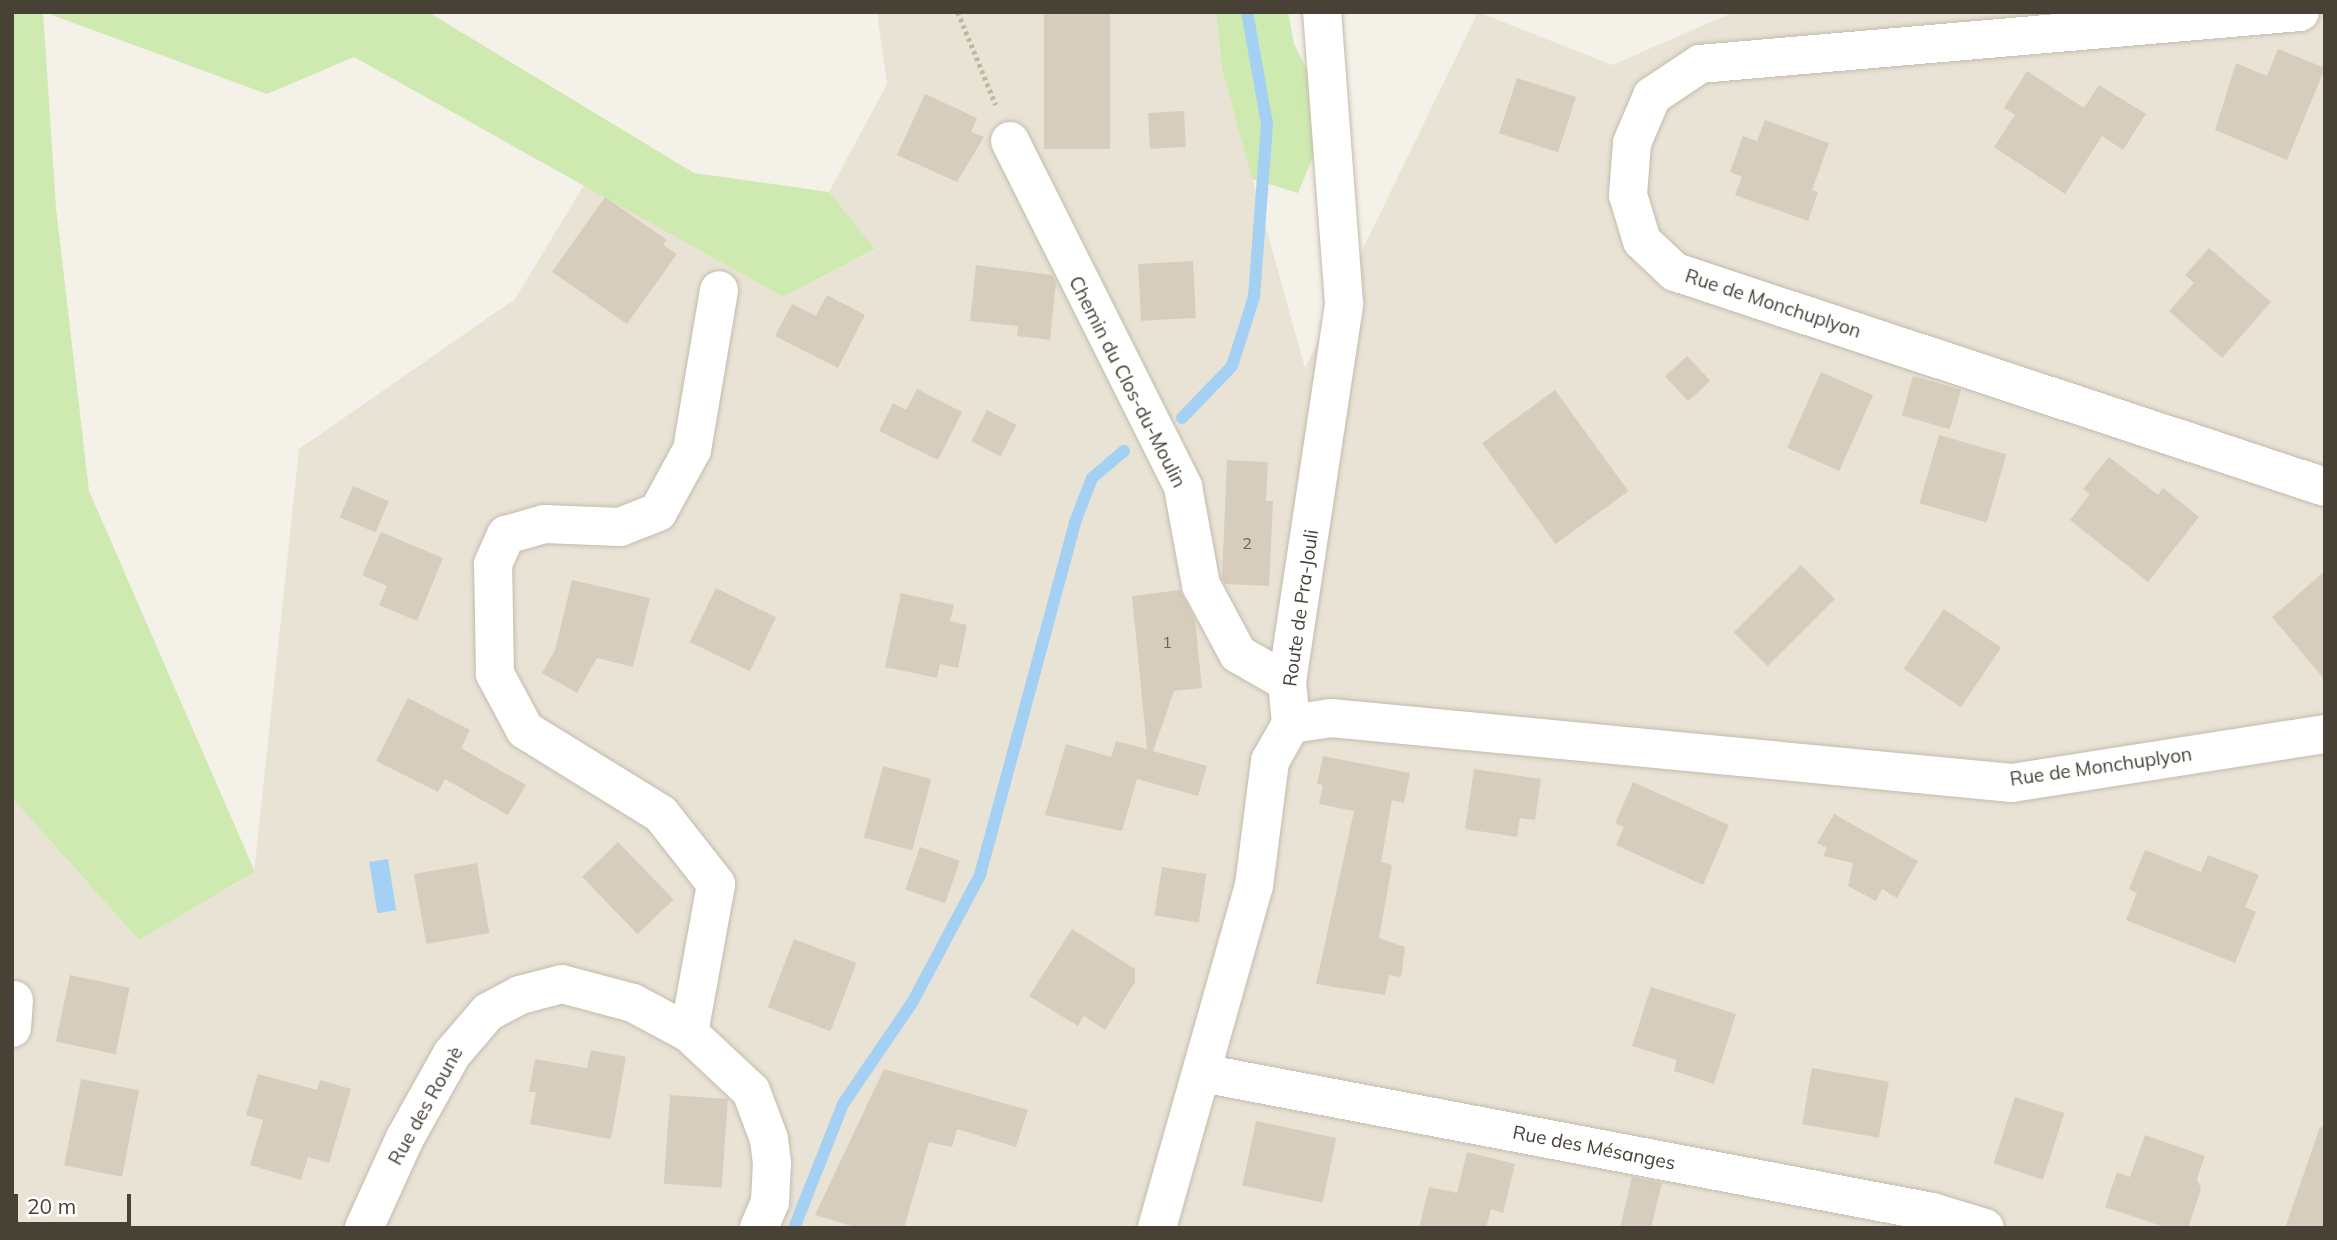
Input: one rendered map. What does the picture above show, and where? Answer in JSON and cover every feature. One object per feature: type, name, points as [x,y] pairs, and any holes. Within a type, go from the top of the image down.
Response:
[{"type":"street","name":"Route de Pra-Jouli","points":[[1291,724],[1287,682],[1344,303],[1322,12]]},
{"type":"street","name":"Rue de Monchuplyon","points":[[2300,12],[1700,64],[1652,96],[1632,143],[1628,195],[1643,241],[1675,272],[2325,487]]},
{"type":"street","name":"Chemin du Clos-du-Moulin","points":[[1010,141],[1183,487],[1201,584],[1238,654],[1287,682]]},
{"type":"street","points":[[689,1033],[716,884],[662,814],[525,730],[495,674],[493,564],[506,535],[544,524],[620,527],[659,512],[692,450],[719,290]]},
{"type":"street","name":"Rue de Monchuplyon","points":[[1291,724],[1331,718],[2012,783],[2325,734]]},
{"type":"street","points":[[1157,1228],[1254,886],[1270,761],[1291,724]]},
{"type":"street","name":"Rue des Rounè","points":[[364,1228],[405,1139],[452,1054],[488,1012],[520,995],[562,984],[633,1003],[689,1033],[751,1090],[765,1127],[772,1163],[770,1202],[760,1228]]},
{"type":"street","name":"Rue des Mésanges","points":[[1202,1073],[1932,1212],[1985,1228]]},
{"type":"path","points":[[958,12],[1010,141]]},
{"type":"shaded area","points":[[877,12],[1216,12],[1222,69],[1305,368],[1478,12],[1612,65],[1734,12],[2325,12],[2325,1228],[12,1228],[12,798],[139,940],[254,873],[299,449],[515,299],[584,185],[783,297],[874,250],[829,192],[887,84]]},
{"type":"green space","points":[[12,12],[43,12],[56,208],[89,491],[255,872],[139,940],[12,798]]},
{"type":"green space","points":[[44,12],[428,12],[694,173],[829,192],[875,249],[783,297],[354,57],[267,94]]},
{"type":"green space","points":[[1216,12],[1288,12],[1294,44],[1330,116],[1298,193],[1252,179],[1222,69]]},
{"type":"water","points":[[388,859],[396,910],[377,913],[369,862]]},
{"type":"building","points":[[1044,12],[1110,12],[1110,149],[1044,149]]},
{"type":"building","points":[[2278,49],[2325,68],[2287,160],[2215,130],[2236,63],[2267,76]]},
{"type":"building","points":[[2027,71],[2084,108],[2099,85],[2146,114],[2123,150],[2102,136],[2065,194],[1994,147],[2015,115],[2004,108]]},
{"type":"building","points":[[1517,78],[1576,97],[1558,152],[1499,133]]},
{"type":"building","points":[[925,94],[977,118],[971,132],[984,137],[957,182],[897,155]]},
{"type":"building","points":[[1184,111],[1186,147],[1150,149],[1148,113]]},
{"type":"building","points":[[1765,120],[1829,143],[1812,190],[1818,192],[1808,221],[1735,195],[1742,177],[1730,172],[1743,136],[1757,141]]},
{"type":"building","points":[[605,197],[667,240],[663,245],[677,254],[627,324],[552,272]]},
{"type":"building","points":[[2209,248],[2271,302],[2222,358],[2169,311],[2194,283],[2185,275]]},
{"type":"building","points":[[1193,261],[1196,318],[1141,321],[1138,264]]},
{"type":"building","points":[[976,265],[1052,275],[1056,282],[1050,340],[1017,336],[1018,326],[970,321]]},
{"type":"building","points":[[827,295],[865,315],[838,368],[775,336],[792,304],[816,316]]},
{"type":"building","points":[[1687,356],[1710,381],[1688,401],[1665,376]]},
{"type":"building","points":[[1821,372],[1873,395],[1839,471],[1787,448]]},
{"type":"building","points":[[1913,376],[1961,390],[1950,429],[1902,415]]},
{"type":"building","points":[[917,389],[962,412],[938,460],[879,431],[893,403],[906,410]]},
{"type":"building","points":[[1555,390],[1628,491],[1556,544],[1482,443]]},
{"type":"building","points":[[987,410],[1016,425],[1001,456],[971,441]]},
{"type":"building","points":[[1939,435],[2006,454],[1987,523],[1919,503]]},
{"type":"building","points":[[2109,457],[2158,495],[2163,488],[2199,517],[2148,582],[2070,520],[2090,494],[2083,489]]},
{"type":"building","points":[[1227,460],[1268,462],[1266,501],[1273,501],[1269,586],[1225,584],[1222,578]]},
{"type":"building","points":[[353,486],[389,501],[376,533],[340,517]]},
{"type":"building","points":[[381,532],[443,558],[417,621],[379,605],[387,586],[362,575]]},
{"type":"building","points":[[1801,565],[1835,599],[1768,666],[1734,632]]},
{"type":"building","points":[[2325,571],[2325,680],[2272,617]]},
{"type":"building","points":[[572,580],[650,598],[633,667],[597,658],[577,693],[542,673],[555,650]]},
{"type":"building","points":[[716,588],[776,617],[750,671],[690,642]]},
{"type":"building","points":[[1180,590],[1195,620],[1202,688],[1174,691],[1153,751],[1207,766],[1198,796],[1137,779],[1122,831],[1045,815],[1066,744],[1111,757],[1116,741],[1147,749],[1132,596]]},
{"type":"building","points":[[901,593],[954,605],[950,621],[967,625],[958,668],[940,664],[937,678],[885,667]]},
{"type":"building","points":[[1944,609],[2001,648],[1961,707],[1904,669]]},
{"type":"building","points":[[408,698],[470,730],[461,748],[526,785],[508,815],[445,779],[438,792],[376,761]]},
{"type":"building","points":[[1323,756],[1410,773],[1404,803],[1392,800],[1381,862],[1392,865],[1379,938],[1405,947],[1401,977],[1389,975],[1385,995],[1316,984],[1354,811],[1319,804],[1323,785],[1317,784]]},
{"type":"building","points":[[883,766],[931,779],[912,850],[864,837]]},
{"type":"building","points":[[1474,769],[1541,779],[1535,820],[1520,818],[1517,837],[1465,829]]},
{"type":"building","points":[[1633,782],[1729,825],[1703,885],[1616,845],[1624,827],[1615,823]]},
{"type":"building","points":[[1834,814],[1918,861],[1897,898],[1882,889],[1876,901],[1848,886],[1853,863],[1823,856],[1827,848],[1817,843]]},
{"type":"building","points":[[618,842],[674,900],[638,934],[582,877]]},
{"type":"building","points":[[920,847],[960,861],[945,903],[905,890]]},
{"type":"building","points":[[2145,850],[2201,872],[2208,855],[2259,875],[2245,907],[2256,912],[2235,963],[2126,920],[2137,893],[2129,889]]},
{"type":"building","points":[[477,863],[489,933],[426,944],[414,874]]},
{"type":"building","points":[[1162,867],[1206,874],[1199,922],[1154,915]]},
{"type":"building","points":[[1072,929],[1135,969],[1135,982],[1105,1030],[1084,1016],[1078,1026],[1029,996]]},
{"type":"building","points":[[794,939],[857,963],[830,1031],[768,1007]]},
{"type":"building","points":[[70,975],[130,988],[116,1054],[56,1042]]},
{"type":"building","points":[[1651,987],[1736,1014],[1714,1084],[1674,1071],[1677,1060],[1632,1046]]},
{"type":"building","points":[[591,1050],[626,1057],[611,1139],[530,1124],[536,1092],[529,1092],[535,1059],[587,1068]]},
{"type":"building","points":[[1812,1068],[1889,1082],[1879,1138],[1802,1124]]},
{"type":"building","points":[[884,1069],[1028,1110],[1016,1147],[957,1129],[952,1147],[929,1142],[904,1228],[858,1228],[815,1215]]},
{"type":"building","points":[[258,1074],[317,1090],[320,1080],[351,1089],[329,1163],[308,1157],[301,1180],[250,1165],[263,1120],[246,1115]]},
{"type":"building","points":[[81,1079],[139,1090],[122,1177],[64,1165]]},
{"type":"building","points":[[670,1095],[728,1099],[722,1188],[664,1184]]},
{"type":"building","points":[[2015,1097],[2064,1113],[2043,1180],[1993,1164]]},
{"type":"building","points":[[1256,1121],[1336,1138],[1322,1203],[1242,1186]]},
{"type":"building","points":[[2320,1127],[2325,1128],[2325,1228],[2285,1228]]},
{"type":"building","points":[[2145,1135],[2205,1156],[2197,1179],[2201,1189],[2188,1228],[2167,1228],[2105,1207],[2117,1172],[2130,1177]]},
{"type":"building","points":[[1467,1152],[1515,1164],[1503,1213],[1491,1209],[1486,1228],[1419,1228],[1429,1187],[1457,1193]]},
{"type":"building","points":[[1632,1177],[1662,1183],[1651,1228],[1620,1228]]},
{"type":"waterway","points":[[1182,418],[1232,366],[1254,297],[1267,124],[1247,12]]},
{"type":"waterway","points":[[794,1228],[843,1104],[912,1003],[980,875],[1075,522],[1092,478],[1124,451]]}]
